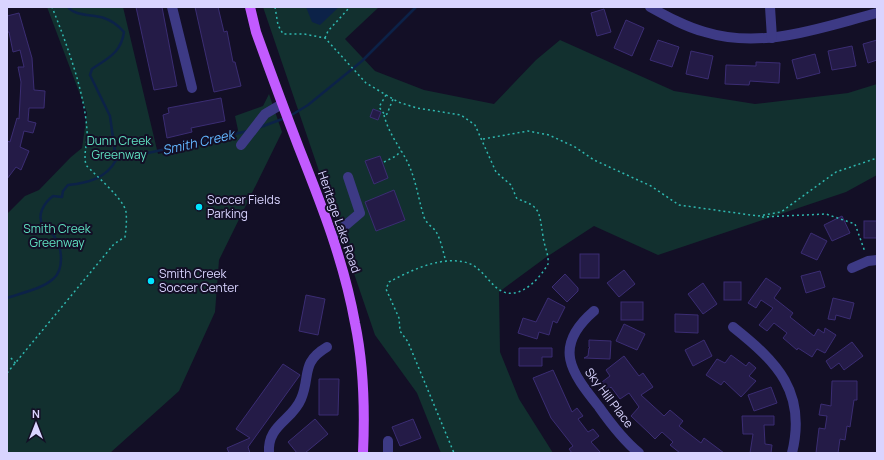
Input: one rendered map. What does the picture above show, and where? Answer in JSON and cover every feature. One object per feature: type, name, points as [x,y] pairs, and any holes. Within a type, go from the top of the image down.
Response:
[{"type":"main road","name":"Heritage Lake Road","points":[[250,7],[256,32],[282,104],[333,236],[346,282],[357,332],[363,391],[363,453]]},
{"type":"street","points":[[172,7],[192,88]]},
{"type":"street","points":[[650,7],[680,23],[707,33],[736,37],[772,38],[784,37],[877,13]]},
{"type":"street","points":[[770,7],[772,38]]},
{"type":"street","points":[[241,145],[265,114],[282,104]]},
{"type":"street","points":[[333,236],[360,213],[348,177]]},
{"type":"street","points":[[852,268],[873,260]]},
{"type":"street","name":"Sky Hill Place","points":[[594,311],[583,321],[570,345],[571,368],[578,381],[626,442],[639,453]]},
{"type":"street","points":[[733,327],[760,348],[782,373],[789,387],[793,400],[795,423],[792,453]]},
{"type":"street","points":[[269,453],[270,437],[301,400],[309,363],[316,353],[327,347]]},
{"type":"street","points":[[388,441],[388,453]]},
{"type":"path","points":[[7,373],[114,244],[125,237],[126,211],[118,199],[86,165],[84,158],[88,132],[82,102],[74,71],[52,7]]},
{"type":"path","points":[[275,7],[278,25],[282,34],[304,34],[325,38],[341,54],[366,84],[386,96],[417,108],[461,115],[475,125],[483,139],[487,154],[496,172],[511,185],[517,199],[533,204],[539,212],[547,251],[548,264],[526,288],[510,295],[490,283],[476,267],[459,262],[446,262],[420,267],[406,273],[389,282],[386,289],[399,318],[400,331],[408,342],[454,453]]},
{"type":"path","points":[[325,38],[328,31],[350,7]]},
{"type":"path","points":[[386,96],[379,107],[384,115],[388,128],[407,162],[420,197],[424,218],[434,229],[446,262]]},
{"type":"path","points":[[384,115],[387,114],[393,99]]},
{"type":"path","points":[[483,139],[528,131],[549,135],[575,147],[594,160],[651,186],[679,205],[760,216],[826,214],[855,224],[873,260]]},
{"type":"path","points":[[384,162],[401,152]]},
{"type":"path","points":[[760,216],[781,212],[836,172],[877,158]]},
{"type":"path","points":[[11,358],[16,364]]},
{"type":"green space","name":"Smith Creek Soccer Center","points":[[47,7],[123,7],[158,154],[235,137],[238,130],[235,116],[263,106],[269,94],[282,132],[219,260],[215,312],[179,391],[110,453],[7,453],[7,214],[25,196],[39,190],[71,157],[82,148],[87,113]]},
{"type":"green space","points":[[263,7],[379,7],[345,39],[375,71],[424,90],[494,104],[536,60],[560,40],[674,91],[755,104],[848,93],[877,84],[877,175],[846,192],[658,255],[594,226],[545,258],[499,292],[500,352],[519,399],[553,453],[441,453],[417,393],[375,335]]},
{"type":"water","points":[[306,7],[339,7],[320,25],[312,22]]},
{"type":"building","points":[[136,7],[162,7],[177,86],[154,90]]},
{"type":"building","points":[[195,7],[218,7],[224,32],[227,31],[233,62],[235,62],[241,86],[214,92]]},
{"type":"building","points":[[604,9],[611,32],[597,36],[591,13]]},
{"type":"building","points":[[19,13],[32,58],[34,90],[45,91],[44,108],[29,108],[28,121],[36,123],[33,133],[24,131],[20,147],[29,151],[21,170],[16,167],[7,179],[7,141],[10,142],[17,118],[19,119],[21,82],[18,67],[24,67],[20,50],[13,52],[9,32],[7,32],[7,16]]},
{"type":"building","points":[[626,20],[644,28],[632,56],[614,48]]},
{"type":"building","points":[[658,40],[679,47],[672,67],[650,60]]},
{"type":"building","points":[[877,40],[877,60],[868,63],[863,44]]},
{"type":"building","points":[[852,46],[856,66],[832,70],[828,51]]},
{"type":"building","points":[[691,51],[713,56],[708,79],[686,74]]},
{"type":"building","points":[[815,54],[820,73],[797,79],[792,60]]},
{"type":"building","points":[[756,62],[780,63],[779,83],[750,81],[749,85],[725,84],[726,65],[756,66]]},
{"type":"building","points":[[221,98],[225,121],[191,128],[192,132],[167,138],[163,115],[169,113],[168,108]]},
{"type":"building","points":[[373,109],[381,112],[378,120],[370,117]]},
{"type":"building","points":[[380,156],[388,178],[374,184],[365,161]]},
{"type":"building","points":[[394,190],[405,220],[376,231],[365,202]]},
{"type":"building","points":[[842,216],[850,233],[832,241],[824,225]]},
{"type":"building","points":[[864,221],[877,221],[877,238],[864,238]]},
{"type":"building","points":[[811,233],[827,241],[817,260],[801,253]]},
{"type":"building","points":[[580,254],[599,254],[599,278],[580,278]]},
{"type":"building","points":[[624,270],[635,284],[619,297],[607,283]]},
{"type":"building","points":[[820,271],[825,287],[806,293],[801,276]]},
{"type":"building","points":[[565,274],[578,288],[578,291],[567,302],[552,287]]},
{"type":"building","points":[[766,278],[781,288],[774,298],[793,313],[790,317],[814,336],[818,329],[824,333],[825,328],[836,335],[825,353],[817,349],[812,357],[798,348],[797,350],[783,338],[787,333],[774,323],[767,331],[759,325],[773,308],[761,300],[756,308],[748,303]]},
{"type":"building","points":[[724,282],[741,282],[741,300],[724,300]]},
{"type":"building","points":[[703,283],[717,304],[703,314],[688,294]]},
{"type":"building","points":[[306,295],[325,299],[318,335],[299,331]]},
{"type":"building","points":[[548,298],[565,307],[557,323],[553,321],[549,335],[539,332],[537,339],[518,333],[523,318],[536,322]]},
{"type":"building","points":[[833,298],[854,303],[850,319],[836,315],[835,320],[828,319]]},
{"type":"building","points":[[621,302],[643,302],[643,320],[621,320]]},
{"type":"building","points":[[675,314],[698,315],[698,333],[675,332]]},
{"type":"building","points":[[624,324],[645,334],[637,350],[616,341]]},
{"type":"building","points":[[589,340],[611,341],[610,359],[584,358],[588,356],[590,348]]},
{"type":"building","points":[[704,340],[712,356],[693,366],[685,350]]},
{"type":"building","points":[[852,342],[863,356],[844,370],[839,363],[831,369],[826,361]]},
{"type":"building","points":[[519,348],[552,348],[552,357],[542,357],[542,366],[519,366]]},
{"type":"building","points":[[731,355],[746,366],[749,362],[756,368],[749,376],[756,381],[741,397],[724,381],[721,385],[706,375],[717,359],[725,363]]},
{"type":"building","points":[[624,356],[639,376],[643,373],[653,387],[641,395],[664,416],[670,410],[683,421],[679,426],[701,443],[704,438],[724,453],[680,453],[670,445],[673,442],[662,432],[655,439],[631,416],[639,407],[629,393],[620,399],[611,387],[608,390],[602,382],[610,376],[606,370]]},
{"type":"building","points":[[283,364],[300,375],[248,447],[250,453],[229,453],[227,448],[250,438],[236,429]]},
{"type":"building","points":[[553,370],[572,412],[577,408],[583,416],[578,419],[588,432],[593,429],[599,436],[591,442],[601,453],[572,453],[569,449],[573,446],[551,418],[533,378]]},
{"type":"building","points":[[319,379],[339,379],[338,415],[319,415]]},
{"type":"building","points":[[832,381],[857,381],[857,400],[854,400],[850,427],[847,426],[845,440],[840,439],[838,453],[816,453],[819,428],[825,429],[827,416],[819,415],[821,404],[831,406]]},
{"type":"building","points":[[771,387],[777,403],[754,411],[748,395]]},
{"type":"building","points":[[742,416],[774,416],[774,425],[764,425],[765,444],[772,445],[771,453],[750,453],[753,434],[743,434]]},
{"type":"building","points":[[315,419],[328,434],[305,453],[297,453],[288,442]]},
{"type":"building","points":[[413,419],[421,438],[400,446],[392,427]]},
{"type":"waterway","points":[[68,7],[80,14],[107,19],[120,27],[124,32],[117,50],[92,69],[90,75],[110,116],[116,160]]},
{"type":"waterway","name":"Smith Creek","points":[[290,116],[308,105],[362,61],[416,7]]},
{"type":"waterway","name":"Smith Creek","points":[[258,128],[285,118]]},
{"type":"waterway","name":"Smith Creek","points":[[7,298],[43,285],[57,275],[61,265],[61,253],[57,241],[43,225],[40,217],[44,205],[53,196],[62,197],[63,191],[68,185],[82,183],[101,176],[107,172],[116,160],[248,131]]},
{"type":"place","name":"Soccer Fields Parking","points":[[199,207]]},
{"type":"place","name":"Smith Creek Soccer Center","points":[[151,281]]},
{"type":"park label","name":"Dunn Creek Greenway","points":[[119,148]]},
{"type":"park label","name":"Smith Creek Greenway","points":[[57,236]]}]
